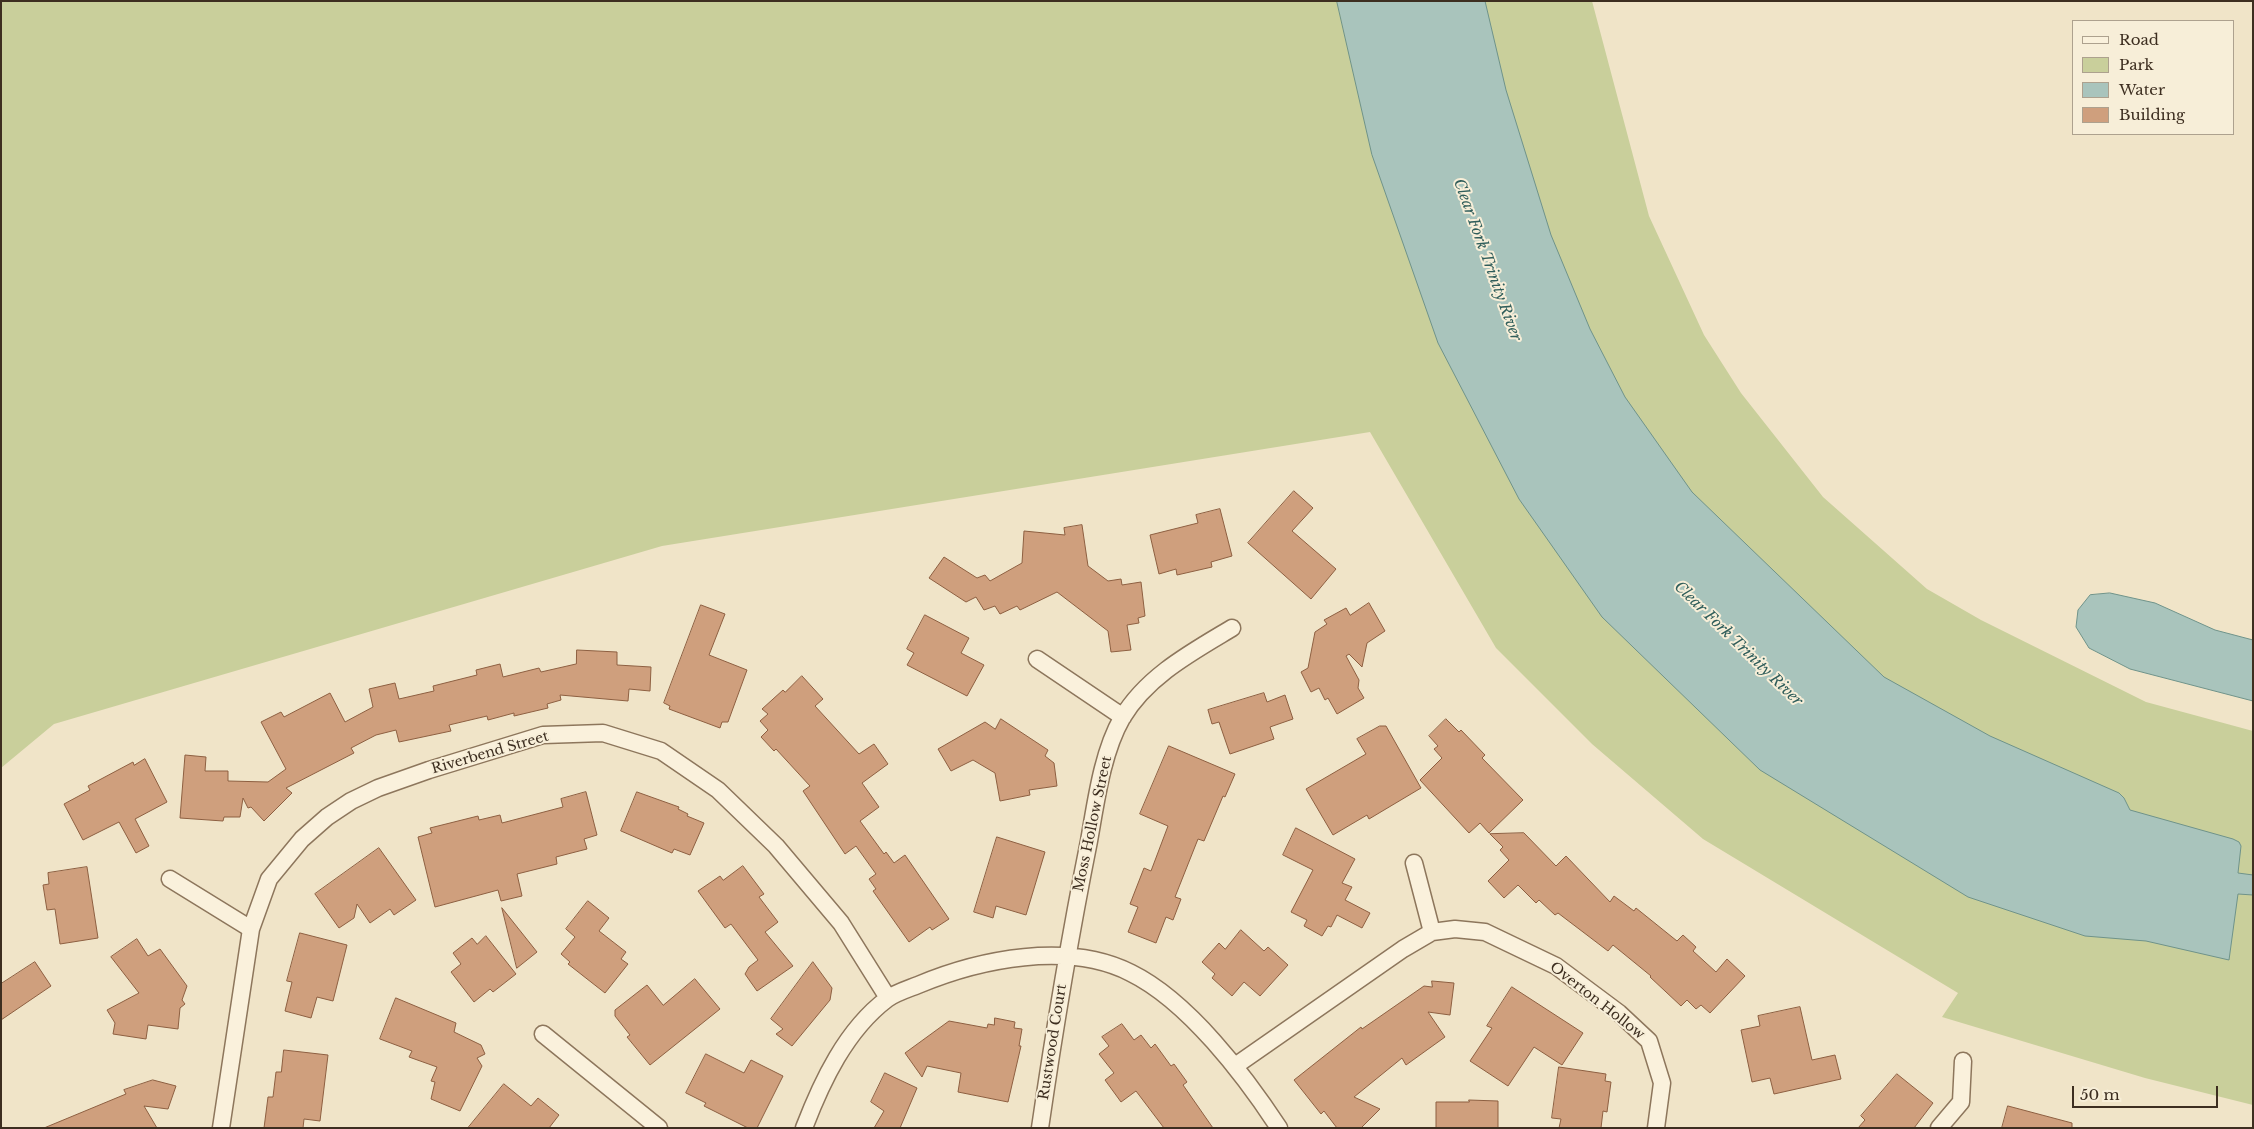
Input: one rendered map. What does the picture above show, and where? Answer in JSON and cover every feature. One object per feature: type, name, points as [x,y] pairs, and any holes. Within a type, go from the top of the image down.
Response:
[{"type":"street","name":"Moss Hollow Street","points":[[1066,955],[1104,766],[1123,717],[1153,681],[1185,657],[1232,628]]},
{"type":"street","points":[[1037,659],[1123,717]]},
{"type":"street","name":"Riverbend Street","points":[[221,1128],[251,929],[269,879],[302,839],[327,817],[351,801],[378,788],[420,773],[543,735],[603,733],[661,751],[718,790],[776,846],[841,923],[888,998]]},
{"type":"street","points":[[1414,863],[1432,932]]},
{"type":"street","points":[[170,879],[251,929]]},
{"type":"street","name":"Overton Hollow","points":[[1235,1066],[1403,949],[1432,932],[1455,929],[1485,932],[1556,966],[1618,1014],[1649,1041],[1662,1083],[1656,1128]]},
{"type":"street","points":[[804,1128],[819,1090],[854,1031],[888,998],[941,976],[978,965],[1066,955],[1108,964],[1139,978],[1162,993],[1196,1024],[1235,1066],[1251,1085],[1279,1128]]},
{"type":"street","name":"Rustwood Court","points":[[1040,1128],[1066,955]]},
{"type":"street","points":[[543,1034],[659,1128]]},
{"type":"street","points":[[1939,1128],[1961,1102],[1963,1061]]},
{"type":"green space","points":[[1,1],[1592,1],[1649,216],[1704,335],[1741,393],[1823,497],[1927,589],[1981,620],[2146,702],[2253,731],[2253,1105],[2145,1078],[1942,1017],[1958,993],[1703,839],[1592,744],[1496,648],[1370,432],[662,546],[54,724],[1,768]]},
{"type":"water","name":"Clear Fork Trinity River","points":[[1337,1],[1485,1],[1506,90],[1551,235],[1590,329],[1625,397],[1692,492],[1884,677],[1990,736],[2119,793],[2130,810],[2239,842],[2241,846],[2238,873],[2253,875],[2253,895],[2238,894],[2229,960],[2146,941],[2085,936],[1968,897],[1760,770],[1602,617],[1519,499],[1438,343],[1372,155]]},
{"type":"water","points":[[2110,593],[2155,603],[2215,630],[2253,640],[2253,701],[2130,669],[2089,648],[2076,627],[2078,610],[2090,595]]},
{"type":"building","points":[[1294,491],[1313,508],[1292,531],[1336,569],[1311,599],[1248,543]]},
{"type":"building","points":[[1220,509],[1232,556],[1211,562],[1212,567],[1177,575],[1176,569],[1159,574],[1150,535],[1198,523],[1196,515]]},
{"type":"building","points":[[1082,525],[1088,566],[1108,581],[1121,579],[1122,585],[1141,582],[1145,616],[1138,618],[1139,623],[1127,625],[1131,650],[1111,652],[1108,631],[1057,592],[1020,610],[1017,606],[1000,614],[995,606],[984,610],[976,597],[966,602],[929,578],[944,557],[977,578],[985,575],[990,581],[1022,563],[1024,531],[1065,535],[1064,528]]},
{"type":"building","points":[[1369,603],[1385,631],[1367,643],[1362,667],[1349,654],[1346,656],[1359,680],[1358,688],[1364,698],[1337,714],[1328,698],[1325,700],[1319,688],[1311,692],[1301,672],[1308,668],[1315,632],[1327,624],[1324,620],[1346,608],[1350,615]]},
{"type":"building","points":[[701,605],[725,614],[709,655],[747,670],[728,722],[722,722],[720,728],[669,709],[670,706],[664,703]]},
{"type":"building","points":[[925,615],[969,638],[961,653],[984,665],[967,696],[907,665],[914,653],[907,649]]},
{"type":"building","points":[[577,650],[617,652],[617,665],[651,667],[650,691],[629,689],[628,701],[560,695],[561,700],[547,704],[548,708],[514,716],[514,713],[488,720],[487,716],[449,725],[451,731],[399,742],[396,730],[376,735],[351,748],[354,753],[286,788],[292,793],[264,821],[251,807],[248,808],[243,798],[240,817],[224,817],[223,821],[180,818],[185,755],[206,757],[205,771],[228,771],[228,781],[268,782],[286,769],[261,722],[281,712],[284,717],[330,693],[345,722],[373,707],[369,689],[395,683],[399,699],[434,691],[433,686],[477,675],[476,670],[500,664],[503,677],[539,668],[541,672],[576,664]]},
{"type":"building","points":[[802,676],[823,699],[815,706],[859,754],[874,744],[888,764],[862,783],[879,807],[860,821],[884,854],[886,852],[894,863],[905,855],[949,919],[932,930],[930,927],[909,942],[873,891],[876,889],[869,879],[876,874],[856,846],[845,854],[803,791],[810,786],[776,749],[774,751],[761,737],[768,730],[760,721],[768,714],[762,709],[783,690],[785,692]]},
{"type":"building","points":[[1264,693],[1267,702],[1285,695],[1293,719],[1270,727],[1274,739],[1230,754],[1219,722],[1212,724],[1208,710]]},
{"type":"building","points":[[1001,719],[1048,750],[1045,756],[1054,763],[1057,786],[1029,790],[1030,795],[1000,801],[995,773],[973,760],[951,771],[938,749],[985,722],[995,729]]},
{"type":"building","points":[[1446,719],[1459,732],[1461,730],[1485,755],[1482,758],[1523,800],[1489,833],[1480,823],[1469,833],[1420,780],[1442,758],[1434,749],[1438,746],[1429,736]]},
{"type":"building","points":[[1380,726],[1386,726],[1421,788],[1369,819],[1367,815],[1333,835],[1306,789],[1366,754],[1357,739]]},
{"type":"building","points":[[1169,746],[1235,774],[1225,797],[1223,796],[1204,841],[1198,839],[1175,897],[1181,899],[1173,920],[1166,917],[1156,943],[1128,932],[1138,907],[1130,904],[1144,868],[1151,871],[1168,826],[1140,814]]},
{"type":"building","points":[[145,759],[167,802],[135,819],[149,846],[136,853],[119,822],[83,840],[64,804],[90,790],[88,786],[133,762],[134,765]]},
{"type":"building","points":[[586,792],[597,835],[584,839],[587,849],[556,857],[557,864],[517,874],[522,896],[501,901],[498,890],[435,907],[418,837],[432,833],[430,828],[478,816],[479,820],[500,815],[502,823],[563,807],[561,799]]},
{"type":"building","points":[[637,792],[679,807],[678,809],[688,814],[687,816],[704,823],[690,855],[674,849],[672,853],[621,831]]},
{"type":"building","points":[[1296,828],[1355,859],[1342,883],[1352,887],[1345,900],[1370,913],[1362,928],[1337,915],[1331,927],[1328,926],[1322,936],[1304,926],[1307,920],[1291,912],[1313,870],[1283,855]]},
{"type":"building","points":[[1524,833],[1556,866],[1566,856],[1610,902],[1614,896],[1634,911],[1636,908],[1677,941],[1683,935],[1696,947],[1693,951],[1716,972],[1727,959],[1745,976],[1710,1013],[1701,1005],[1696,1009],[1687,1000],[1681,1006],[1651,976],[1613,945],[1608,951],[1558,913],[1555,915],[1539,900],[1536,903],[1518,885],[1504,898],[1488,881],[1509,860],[1500,850],[1503,847],[1490,834]]},
{"type":"building","points":[[997,837],[1045,852],[1026,915],[996,906],[993,918],[974,912]]},
{"type":"building","points":[[379,848],[416,900],[394,915],[390,909],[370,923],[357,904],[354,918],[339,928],[315,894]]},
{"type":"building","points":[[743,866],[764,894],[759,897],[778,922],[765,932],[793,966],[757,991],[745,974],[749,967],[758,960],[731,924],[725,928],[698,891],[720,876],[723,880]]},
{"type":"building","points":[[87,867],[98,938],[60,944],[55,909],[47,910],[43,885],[49,884],[48,873]]},
{"type":"building","points":[[588,901],[609,918],[599,931],[626,952],[621,959],[628,964],[605,993],[568,964],[570,962],[561,954],[575,937],[566,929]]},
{"type":"building","points":[[502,908],[537,952],[517,968]]},
{"type":"building","points":[[1241,930],[1264,951],[1268,947],[1288,965],[1260,996],[1244,982],[1232,996],[1212,978],[1215,974],[1202,962],[1219,943],[1225,949]]},
{"type":"building","points":[[300,933],[347,945],[333,1001],[317,997],[311,1018],[285,1011],[292,982],[287,981]]},
{"type":"building","points":[[486,936],[516,974],[493,992],[490,989],[474,1002],[451,972],[461,964],[453,953],[472,938],[477,944]]},
{"type":"building","points":[[137,939],[148,956],[160,949],[187,986],[182,1000],[185,1004],[180,1008],[178,1029],[148,1025],[146,1039],[113,1034],[115,1023],[107,1010],[139,993],[111,957]]},
{"type":"building","points":[[35,962],[51,986],[1,1020],[1,984]]},
{"type":"building","points":[[813,962],[832,988],[830,1000],[792,1046],[776,1034],[783,1029],[771,1019]]},
{"type":"building","points":[[695,979],[720,1009],[650,1065],[627,1037],[630,1035],[615,1016],[615,1010],[647,985],[663,1005]]},
{"type":"building","points":[[1432,981],[1454,983],[1450,1015],[1428,1012],[1445,1037],[1406,1065],[1402,1058],[1354,1097],[1380,1109],[1361,1128],[1337,1128],[1324,1111],[1321,1114],[1294,1080],[1361,1027],[1362,1029],[1424,986],[1432,987]]},
{"type":"building","points":[[1512,987],[1583,1033],[1562,1065],[1534,1047],[1508,1086],[1470,1061],[1492,1028],[1487,1026]]},
{"type":"building","points":[[396,998],[456,1023],[454,1032],[481,1045],[485,1054],[477,1058],[482,1066],[460,1111],[431,1099],[435,1082],[431,1081],[437,1067],[409,1057],[412,1051],[380,1039]]},
{"type":"building","points":[[1800,1007],[1812,1060],[1835,1055],[1841,1079],[1774,1094],[1770,1078],[1752,1082],[1741,1030],[1760,1026],[1758,1016]]},
{"type":"building","points":[[995,1018],[1015,1022],[1014,1028],[1022,1029],[1019,1046],[1021,1046],[1008,1102],[958,1092],[961,1073],[927,1066],[922,1077],[905,1053],[949,1021],[987,1028],[988,1024],[994,1025]]},
{"type":"building","points":[[1122,1024],[1134,1040],[1141,1035],[1151,1048],[1155,1044],[1171,1066],[1174,1064],[1187,1082],[1183,1085],[1213,1128],[1164,1128],[1136,1091],[1121,1102],[1105,1080],[1114,1073],[1099,1054],[1109,1046],[1102,1037]]},
{"type":"building","points":[[284,1050],[328,1055],[320,1121],[304,1119],[303,1128],[264,1128],[268,1097],[273,1097],[276,1072],[281,1072]]},
{"type":"building","points":[[706,1054],[744,1073],[751,1060],[783,1076],[757,1128],[748,1128],[704,1106],[706,1103],[686,1093]]},
{"type":"building","points":[[1559,1067],[1606,1074],[1605,1081],[1611,1082],[1607,1112],[1603,1111],[1601,1128],[1559,1128],[1561,1119],[1552,1118]]},
{"type":"building","points":[[885,1073],[917,1088],[900,1128],[874,1128],[884,1111],[871,1102]]},
{"type":"building","points":[[1897,1074],[1933,1103],[1914,1128],[1858,1128],[1865,1120],[1861,1116]]},
{"type":"building","points":[[153,1080],[176,1086],[168,1109],[144,1106],[157,1128],[44,1128],[126,1094],[124,1090]]},
{"type":"building","points":[[504,1084],[531,1106],[538,1098],[559,1115],[549,1128],[468,1128]]},
{"type":"building","points":[[1469,1100],[1498,1101],[1498,1128],[1436,1128],[1436,1102],[1469,1102]]},
{"type":"building","points":[[2008,1106],[2072,1123],[2072,1128],[2002,1128]]}]
